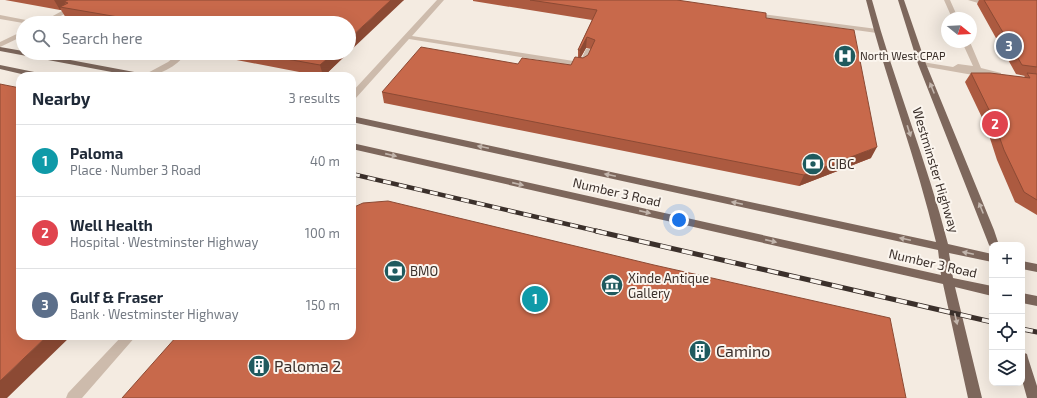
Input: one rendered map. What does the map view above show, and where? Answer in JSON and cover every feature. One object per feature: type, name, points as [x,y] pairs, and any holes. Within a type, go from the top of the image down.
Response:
[{"type":"main road","name":"Westminster Highway","points":[[868,0],[934,210],[943,248],[948,281],[975,398]]},
{"type":"main road","name":"Westminster Highway","points":[[901,0],[922,64],[993,242]]},
{"type":"main road","points":[[0,49],[16,52]]},
{"type":"main road","points":[[59,60],[124,72]]},
{"type":"main road","points":[[0,67],[23,72]]},
{"type":"main road","name":"Number 3 Road","points":[[356,120],[989,257]]},
{"type":"main road","name":"Number 3 Road","points":[[356,147],[989,290]]},
{"type":"main road","points":[[1025,265],[1037,268]]},
{"type":"main road","points":[[1025,299],[1037,301]]},
{"type":"main road","points":[[1025,368],[1034,398]]},
{"type":"street","points":[[56,16],[87,0]]},
{"type":"street","points":[[356,93],[441,0]]},
{"type":"street","points":[[947,0],[952,12]]},
{"type":"street","points":[[971,0],[978,1]]},
{"type":"street","points":[[744,13],[877,31]]},
{"type":"street","points":[[0,17],[16,20]]},
{"type":"street","points":[[0,45],[16,37]]},
{"type":"street","points":[[408,37],[582,65],[589,51]]},
{"type":"street","points":[[969,48],[978,69]]},
{"type":"street","points":[[156,72],[177,60]]},
{"type":"street","points":[[922,64],[955,69],[960,72],[1002,76],[978,69],[958,66],[955,69]]},
{"type":"street","points":[[73,398],[126,340]]},
{"type":"building","points":[[68,0],[391,0],[356,32],[356,16],[112,16],[60,7],[68,3],[64,2]]},
{"type":"building","points":[[530,0],[677,0],[766,13],[766,18],[854,30],[877,147],[804,175],[382,92],[421,47],[518,64],[522,58],[571,65],[575,57],[583,58],[588,55],[595,40],[587,37],[580,50],[578,50],[597,10]]},
{"type":"building","points":[[984,0],[1037,0],[1037,67],[1022,65]]},
{"type":"building","points":[[292,60],[326,60],[320,65]]},
{"type":"building","points":[[971,73],[990,73],[1030,78],[1027,73],[1037,74],[1037,200],[1024,192],[1004,150],[992,116]]},
{"type":"building","points":[[0,84],[16,87],[16,340],[43,340],[0,381]]},
{"type":"building","points":[[388,201],[654,265],[890,318],[906,398],[122,398],[173,340],[356,340],[356,206],[363,203]]},
{"type":"railway","points":[[356,175],[601,232]]},
{"type":"railway","points":[[596,231],[989,321]]},
{"type":"railway","points":[[1025,330],[1037,332]]},
{"type":"place","name":"Gulf & Fraser","points":[[1009,46]]},
{"type":"place","name":"North West CPAP","points":[[845,56]]},
{"type":"place","name":"Well Health","points":[[995,124]]},
{"type":"place","name":"CIBC","points":[[813,164]]},
{"type":"place","name":"BMO","points":[[395,271]]},
{"type":"place","name":"Xinde Antique Gallery","points":[[612,285]]},
{"type":"place","name":"Paloma","points":[[535,299]]},
{"type":"place","name":"Camino","points":[[700,351]]},
{"type":"place","name":"Paloma 2","points":[[259,366]]}]
